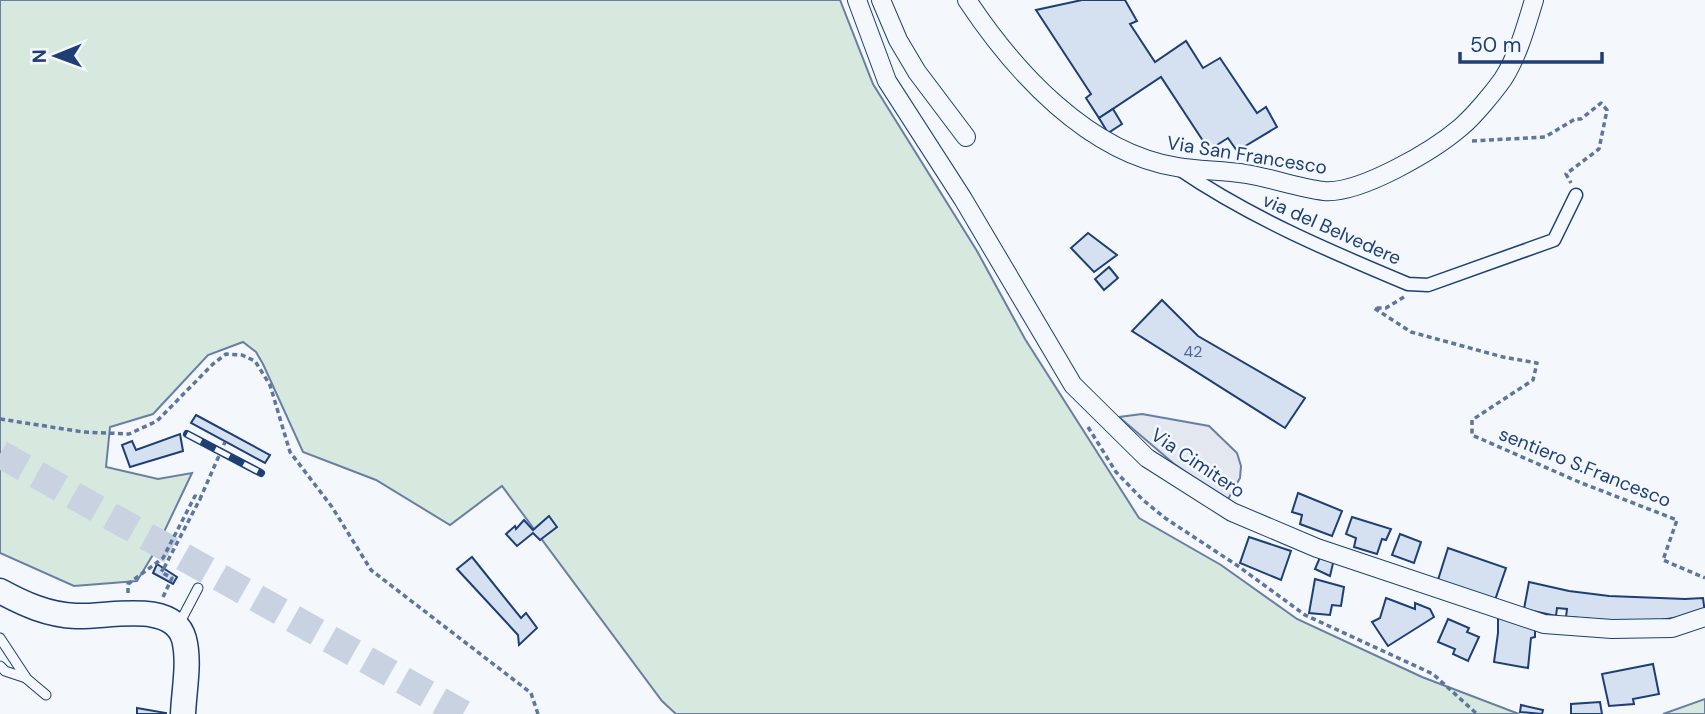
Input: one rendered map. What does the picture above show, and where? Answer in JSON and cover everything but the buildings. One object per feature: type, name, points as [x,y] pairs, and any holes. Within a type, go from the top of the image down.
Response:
[{"type":"main road","points":[[0,591],[48,612],[77,617],[154,614],[173,622],[183,636],[186,659],[183,714]]},
{"type":"street","name":"Via Cimitero","points":[[857,0],[887,81],[963,199],[1073,385],[1147,458],[1232,512],[1292,538],[1544,624],[1612,629],[1672,628],[1705,617]]},
{"type":"street","points":[[881,0],[898,40],[917,72],[965,137]]},
{"type":"street","name":"Via San Francesco","points":[[967,0],[988,31],[1056,106],[1093,134],[1138,156],[1176,167],[1234,172],[1325,191],[1354,188],[1400,167],[1461,127],[1504,78],[1534,0]]},
{"type":"street","name":"via del Belvedere","points":[[1176,167],[1219,197],[1256,217],[1408,284],[1428,285],[1554,240],[1576,195]]},
{"type":"lane","points":[[177,628],[198,588]]},
{"type":"lane","points":[[0,638],[27,679],[46,695]]},
{"type":"lane","points":[[0,666],[5,671],[27,679]]},
{"type":"path","points":[[1445,137],[1479,141],[1545,137],[1575,119],[1581,120],[1601,103],[1607,110],[1599,149],[1566,174],[1576,195]]},
{"type":"path","name":"sentiero S.Francesco","points":[[1416,284],[1399,301],[1386,308],[1374,308],[1411,331],[1503,357],[1537,363],[1532,380],[1472,420],[1472,435],[1579,482],[1677,520],[1664,560],[1705,578]]},
{"type":"path","points":[[0,419],[83,432],[129,434],[158,421],[226,354],[242,355],[255,361],[270,385],[290,452],[332,507],[371,570],[531,693],[538,714]]},
{"type":"path","points":[[164,568],[200,499],[225,442]]},
{"type":"path","points":[[127,599],[128,584],[163,558],[195,496],[200,499]]},
{"type":"shaded area","points":[[0,0],[840,0],[873,84],[977,251],[1025,339],[1139,518],[1221,565],[1297,619],[1422,677],[1519,714],[676,714],[662,701],[502,486],[450,525],[376,480],[303,452],[263,364],[256,352],[243,342],[208,355],[153,414],[110,427],[106,467],[158,479],[192,473],[154,553],[137,581],[74,586],[0,553]]},
{"type":"shaded area","points":[[1142,414],[1209,426],[1237,453],[1241,466],[1240,478],[1227,501],[1173,463],[1119,417]]},
{"type":"shaded area","points":[[1705,699],[1705,714],[1663,714]]},
{"type":"tunnel","points":[[0,454],[463,714]]},
{"type":"railway","points":[[187,434],[261,473]]}]
